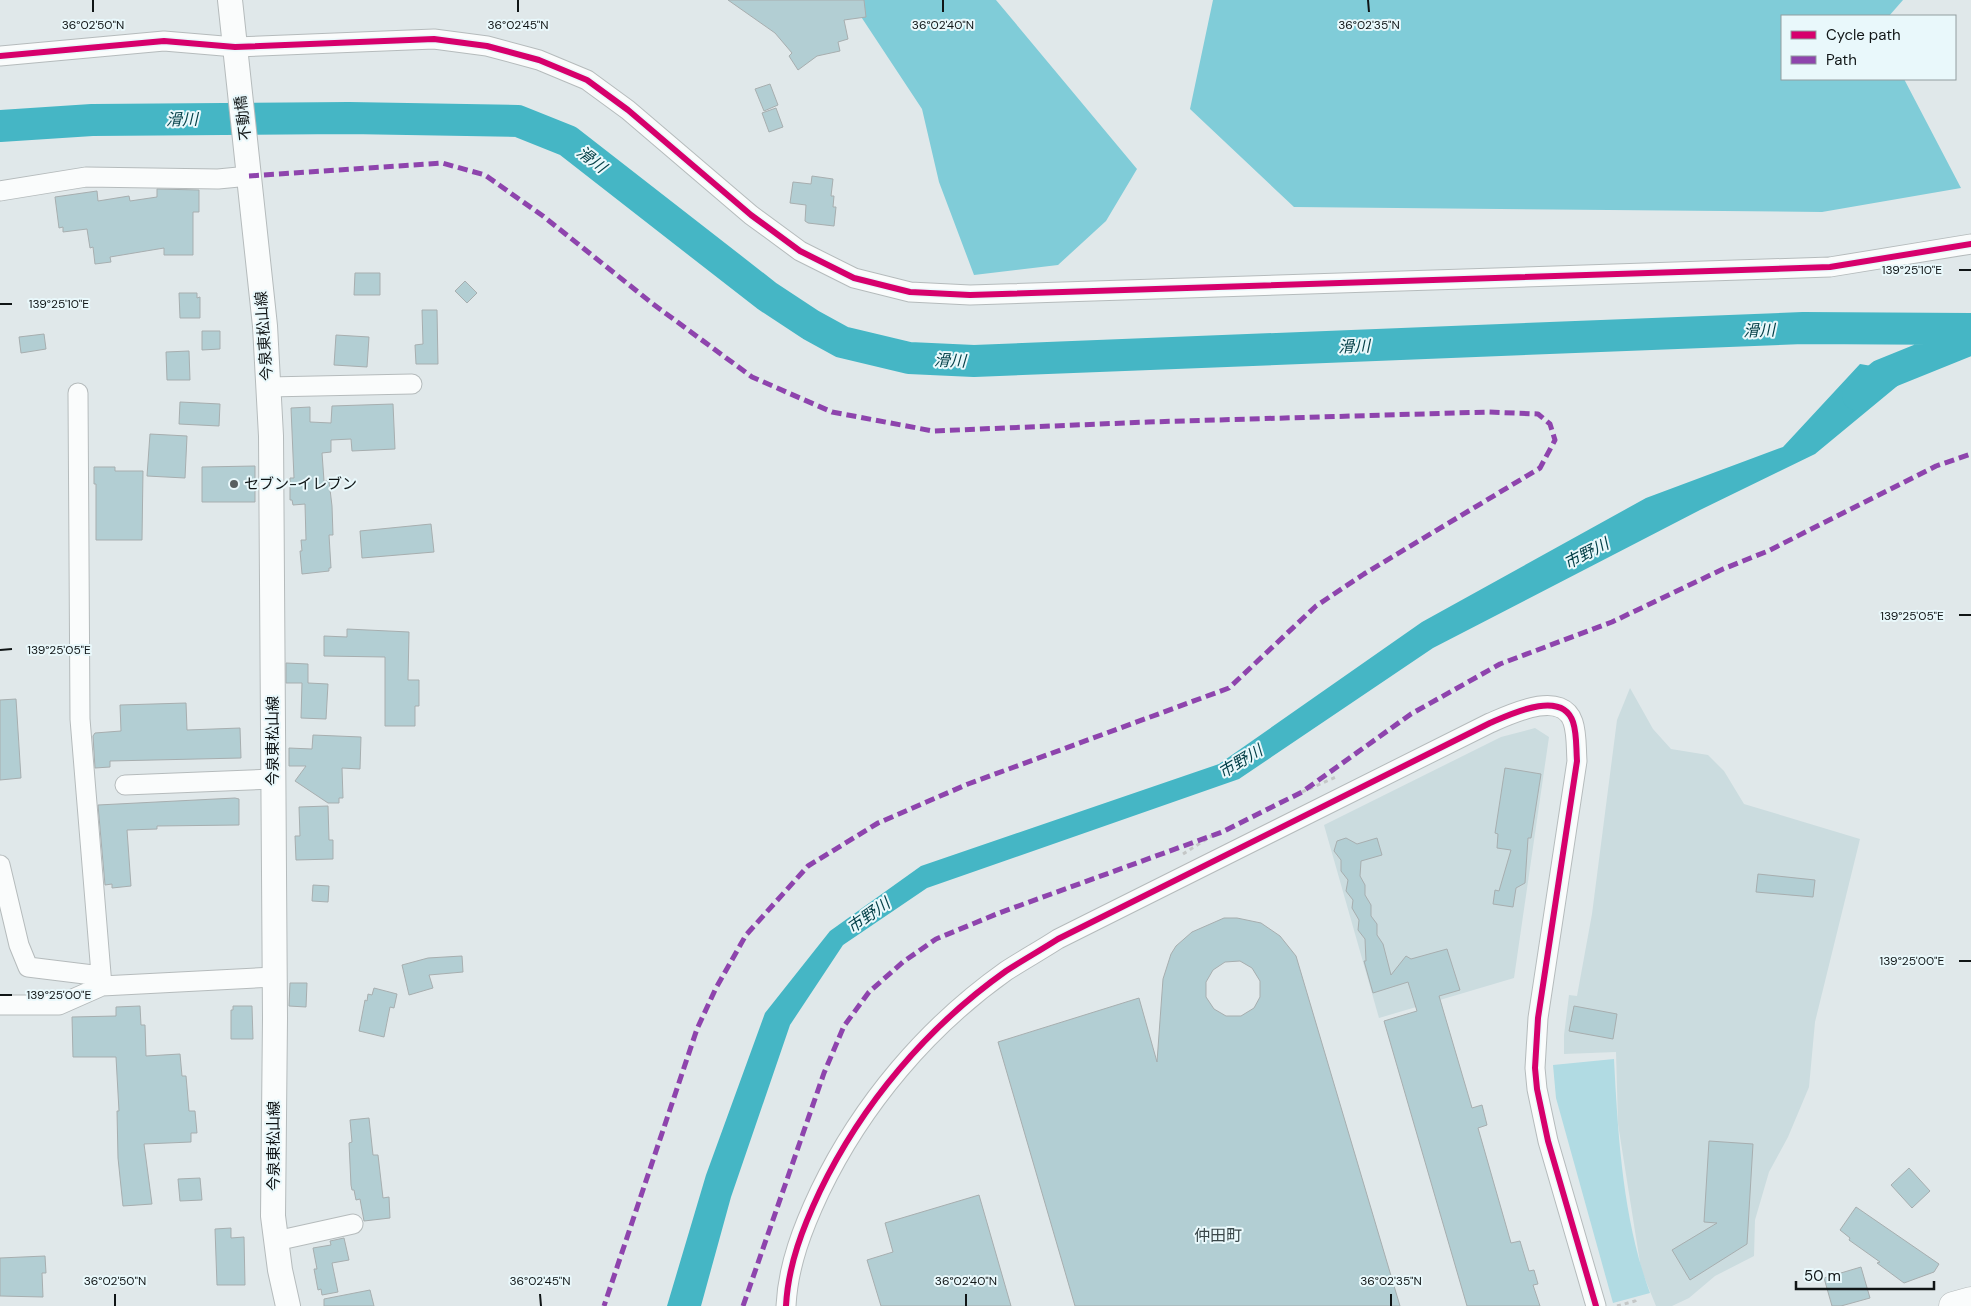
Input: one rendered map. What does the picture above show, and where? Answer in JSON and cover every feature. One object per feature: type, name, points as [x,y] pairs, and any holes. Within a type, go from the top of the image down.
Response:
[{"type":"highway","points":[[1953,1306],[1971,1301]]},
{"type":"main road","points":[[230,0],[236,54]]},
{"type":"main road","name":"不動橋","points":[[236,54],[250,176]]},
{"type":"main road","name":"今泉東松山線","points":[[250,176],[265,326],[271,446],[274,1216],[276,1240],[288,1306]]},
{"type":"street","points":[[0,56],[164,42],[236,54],[434,40],[487,46],[539,60],[594,85],[628,110],[751,215],[800,251],[854,278],[910,292],[970,295],[1830,267],[1971,244]]},
{"type":"street","points":[[0,191],[86,177],[218,179],[250,176]]},
{"type":"street","points":[[268,387],[412,384]]},
{"type":"street","points":[[78,393],[80,719],[102,981]]},
{"type":"street","points":[[786,1306],[794,1254],[808,1217],[828,1175],[866,1112],[891,1077],[922,1044],[962,1007],[1006,971],[1058,940],[1490,722],[1516,712],[1544,705],[1564,710],[1570,716],[1576,737],[1577,761],[1538,1018],[1535,1068],[1546,1133],[1596,1306]]},
{"type":"street","points":[[125,785],[273,779]]},
{"type":"street","points":[[0,865],[19,945],[28,967],[102,981],[274,977]]},
{"type":"street","points":[[0,1005],[59,1005],[102,981]]},
{"type":"street","points":[[276,1240],[353,1224]]},
{"type":"path","points":[[1617,1306],[1635,1301],[1636,1306]]},
{"type":"shaded area","points":[[850,0],[996,0],[1137,169],[1106,221],[1058,265],[974,275],[939,182],[922,109]]},
{"type":"shaded area","points":[[1213,0],[1903,0],[1890,15],[1781,15],[1781,80],[1905,80],[1961,188],[1822,212],[1294,207],[1190,109]]},
{"type":"shaded area","points":[[1630,688],[1653,729],[1671,749],[1708,755],[1724,771],[1744,804],[1860,839],[1815,1022],[1809,1087],[1788,1137],[1769,1172],[1755,1220],[1754,1256],[1715,1276],[1689,1298],[1672,1306],[1656,1306],[1641,1269],[1618,1124],[1616,1052],[1564,1054],[1564,1035],[1569,995],[1577,996],[1592,914],[1617,720]]},
{"type":"shaded area","points":[[1535,728],[1549,737],[1514,978],[1379,1018],[1324,825],[1501,737]]},
{"type":"shaded area","points":[[1614,1059],[1623,1178],[1634,1237],[1650,1293],[1613,1303],[1556,1098],[1553,1065]]},
{"type":"water","points":[[1860,364],[1913,373],[1815,454],[1700,510],[1433,648],[1239,779],[927,888],[843,945],[790,1025],[731,1197],[701,1306],[667,1306],[706,1175],[765,1013],[830,931],[921,866],[1219,764],[1422,622],[1646,498],[1783,447]]},
{"type":"building","points":[[728,0],[864,0],[866,17],[844,20],[848,39],[838,42],[840,51],[817,56],[798,70],[789,56],[792,53],[775,33]]},
{"type":"building","points":[[770,84],[778,105],[764,111],[755,89]]},
{"type":"building","points":[[776,108],[783,127],[769,132],[762,113]]},
{"type":"building","points":[[812,176],[833,179],[831,196],[834,196],[833,207],[836,207],[834,226],[808,223],[805,221],[806,205],[790,203],[793,182],[811,184]]},
{"type":"building","points":[[157,189],[199,190],[199,212],[193,212],[193,255],[164,255],[164,248],[110,257],[111,262],[95,264],[93,247],[90,248],[87,229],[63,232],[63,227],[59,228],[55,197],[97,191],[98,201],[129,196],[130,201],[157,197]]},
{"type":"building","points":[[355,273],[380,273],[380,295],[354,295]]},
{"type":"building","points":[[465,281],[477,293],[467,303],[455,291]]},
{"type":"building","points":[[179,293],[197,293],[197,298],[200,297],[200,318],[180,318]]},
{"type":"building","points":[[422,310],[437,310],[438,364],[416,364],[415,345],[423,344]]},
{"type":"building","points":[[202,331],[220,331],[220,349],[202,350]]},
{"type":"building","points":[[44,334],[46,349],[21,353],[19,337]]},
{"type":"building","points":[[336,335],[369,337],[367,367],[334,365]]},
{"type":"building","points":[[189,351],[190,380],[167,380],[166,352]]},
{"type":"building","points":[[180,402],[220,404],[219,426],[179,424]]},
{"type":"building","points":[[393,404],[395,449],[352,451],[351,439],[331,440],[331,452],[322,453],[324,481],[329,481],[332,506],[333,535],[329,535],[331,568],[329,568],[329,571],[302,574],[300,551],[302,551],[301,540],[306,540],[305,504],[293,505],[292,500],[290,500],[290,478],[294,478],[291,408],[310,407],[310,422],[331,423],[332,406]]},
{"type":"building","points":[[150,434],[187,436],[185,478],[147,476]]},
{"type":"building","name":"セブン-イレブン","points":[[255,466],[255,502],[202,502],[202,467]]},
{"type":"building","points":[[94,467],[115,467],[115,471],[143,471],[142,540],[96,540],[96,484],[94,484]]},
{"type":"building","points":[[431,524],[434,552],[362,558],[360,531]]},
{"type":"building","points":[[347,629],[409,632],[408,680],[419,680],[419,706],[415,706],[415,726],[385,726],[385,657],[324,656],[324,636],[347,637]]},
{"type":"building","points":[[286,663],[308,664],[308,683],[328,684],[326,719],[301,718],[302,683],[286,683]]},
{"type":"building","points":[[16,699],[21,778],[0,780],[0,700]]},
{"type":"building","points":[[186,703],[187,730],[240,728],[241,758],[110,761],[110,767],[95,768],[93,736],[95,733],[121,731],[120,705]]},
{"type":"building","points":[[313,735],[361,737],[360,769],[342,768],[343,798],[339,798],[339,803],[328,803],[295,781],[306,766],[289,766],[289,748],[312,749]]},
{"type":"building","points":[[1505,768],[1541,774],[1531,838],[1528,838],[1525,883],[1516,888],[1513,907],[1493,904],[1495,890],[1499,891],[1511,850],[1497,848],[1498,834],[1495,833]]},
{"type":"building","points":[[239,799],[239,825],[157,826],[157,829],[127,830],[131,886],[112,888],[112,884],[105,885],[98,805]]},
{"type":"building","points":[[328,806],[329,840],[333,840],[333,859],[296,860],[295,836],[300,836],[299,807]]},
{"type":"building","points":[[1346,838],[1357,844],[1377,838],[1382,855],[1361,861],[1360,876],[1365,885],[1365,895],[1371,905],[1371,916],[1377,924],[1377,935],[1383,944],[1391,975],[1406,956],[1411,959],[1447,949],[1460,990],[1439,996],[1472,1108],[1482,1105],[1487,1125],[1478,1128],[1511,1243],[1520,1241],[1529,1271],[1534,1270],[1538,1284],[1533,1285],[1540,1306],[1467,1306],[1384,1021],[1417,1011],[1408,982],[1373,993],[1364,961],[1366,961],[1365,939],[1358,930],[1359,920],[1352,908],[1353,900],[1346,891],[1348,880],[1341,871],[1341,860],[1334,851],[1337,841]]},
{"type":"building","points":[[1758,874],[1815,880],[1813,897],[1756,892]]},
{"type":"building","points":[[313,885],[329,886],[328,902],[312,901]]},
{"type":"building","points":[[1224,918],[1237,918],[1261,923],[1280,936],[1296,956],[1400,1306],[1075,1306],[998,1042],[1139,998],[1157,1062],[1163,979],[1171,954],[1176,946],[1192,932]],"holes":[[[1240,961],[1252,968],[1260,981],[1260,997],[1254,1008],[1241,1016],[1226,1016],[1214,1009],[1206,997],[1206,982],[1213,970],[1225,962]]]},
{"type":"building","points":[[462,956],[463,972],[429,975],[433,988],[409,995],[402,965],[428,958]]},
{"type":"building","points":[[290,983],[307,983],[306,1007],[289,1006]]},
{"type":"building","points":[[374,988],[397,994],[394,1008],[390,1007],[384,1037],[359,1031],[365,1000],[367,1001],[368,994],[372,995]]},
{"type":"building","points":[[140,1006],[141,1025],[145,1025],[146,1056],[180,1054],[182,1076],[186,1076],[189,1111],[195,1111],[197,1133],[191,1133],[191,1142],[144,1144],[152,1204],[123,1206],[118,1158],[117,1111],[119,1111],[116,1057],[73,1057],[72,1017],[116,1016],[116,1007]]},
{"type":"building","points":[[233,1006],[252,1006],[253,1039],[231,1039],[231,1010],[233,1010]]},
{"type":"building","points":[[1574,1006],[1617,1014],[1613,1039],[1569,1031]]},
{"type":"building","points":[[369,1118],[373,1155],[378,1155],[383,1198],[389,1197],[390,1218],[364,1221],[360,1199],[356,1200],[351,1185],[349,1143],[352,1142],[350,1120]]},
{"type":"building","points":[[1709,1141],[1753,1144],[1747,1244],[1690,1280],[1672,1250],[1717,1223],[1704,1222]]},
{"type":"building","points":[[1909,1168],[1930,1191],[1912,1208],[1891,1185]]},
{"type":"building","points":[[200,1178],[202,1200],[180,1201],[178,1179]]},
{"type":"building","points":[[979,1195],[1011,1306],[881,1306],[867,1260],[893,1252],[885,1223]]},
{"type":"building","points":[[1856,1207],[1939,1264],[1934,1272],[1904,1283],[1877,1263],[1880,1262],[1849,1240],[1850,1238],[1840,1230]]},
{"type":"building","points":[[231,1228],[231,1238],[244,1237],[245,1285],[217,1285],[215,1229]]},
{"type":"building","points":[[344,1238],[349,1260],[332,1263],[338,1292],[322,1295],[321,1289],[318,1290],[313,1248],[331,1245],[330,1241]]},
{"type":"building","points":[[45,1256],[46,1273],[42,1273],[43,1297],[0,1296],[0,1258]]},
{"type":"building","points":[[1861,1267],[1870,1298],[1841,1306],[1832,1306],[1824,1278]]},
{"type":"building","points":[[370,1290],[374,1306],[324,1306],[324,1299]]},
{"type":"waterway","name":"滑川","points":[[0,126],[92,120],[349,118],[518,121],[568,141],[767,296],[811,325],[842,342],[909,358],[974,361],[1803,328],[1971,329]]},
{"type":"waterway","name":"市野川","points":[[1858,395],[1882,375],[1971,339]]},
{"type":"marked path","points":[[249,176],[442,163],[485,175],[543,216],[653,304],[752,377],[832,412],[933,431],[1148,422],[1489,412],[1538,414],[1550,424],[1555,440],[1540,468],[1364,574],[1316,606],[1229,688],[968,784],[878,823],[808,866],[746,935],[716,988],[697,1029],[604,1306]]},
{"type":"marked path","points":[[743,1306],[824,1073],[844,1026],[869,992],[903,962],[936,939],[999,913],[1222,832],[1302,792],[1411,714],[1500,664],[1612,622],[1723,569],[1768,551],[1936,466],[1971,454]]},
{"type":"cycle path","points":[[0,56],[164,41],[235,47],[434,39],[487,46],[539,60],[587,80],[628,110],[751,215],[800,251],[854,278],[910,292],[970,295],[1830,267],[1971,244]]},
{"type":"cycle path","points":[[786,1306],[793,1261],[802,1232],[837,1159],[876,1098],[899,1069],[924,1042],[977,993],[1006,971],[1058,939],[1490,723],[1510,714],[1547,705],[1558,707],[1567,712],[1573,722],[1576,736],[1577,761],[1538,1018],[1535,1068],[1537,1089],[1548,1141],[1596,1306]]},
{"type":"place","name":"セブン-イレブン","points":[[234,484]]},
{"type":"district","name":"仲田町","points":[[1218,1235]]}]
